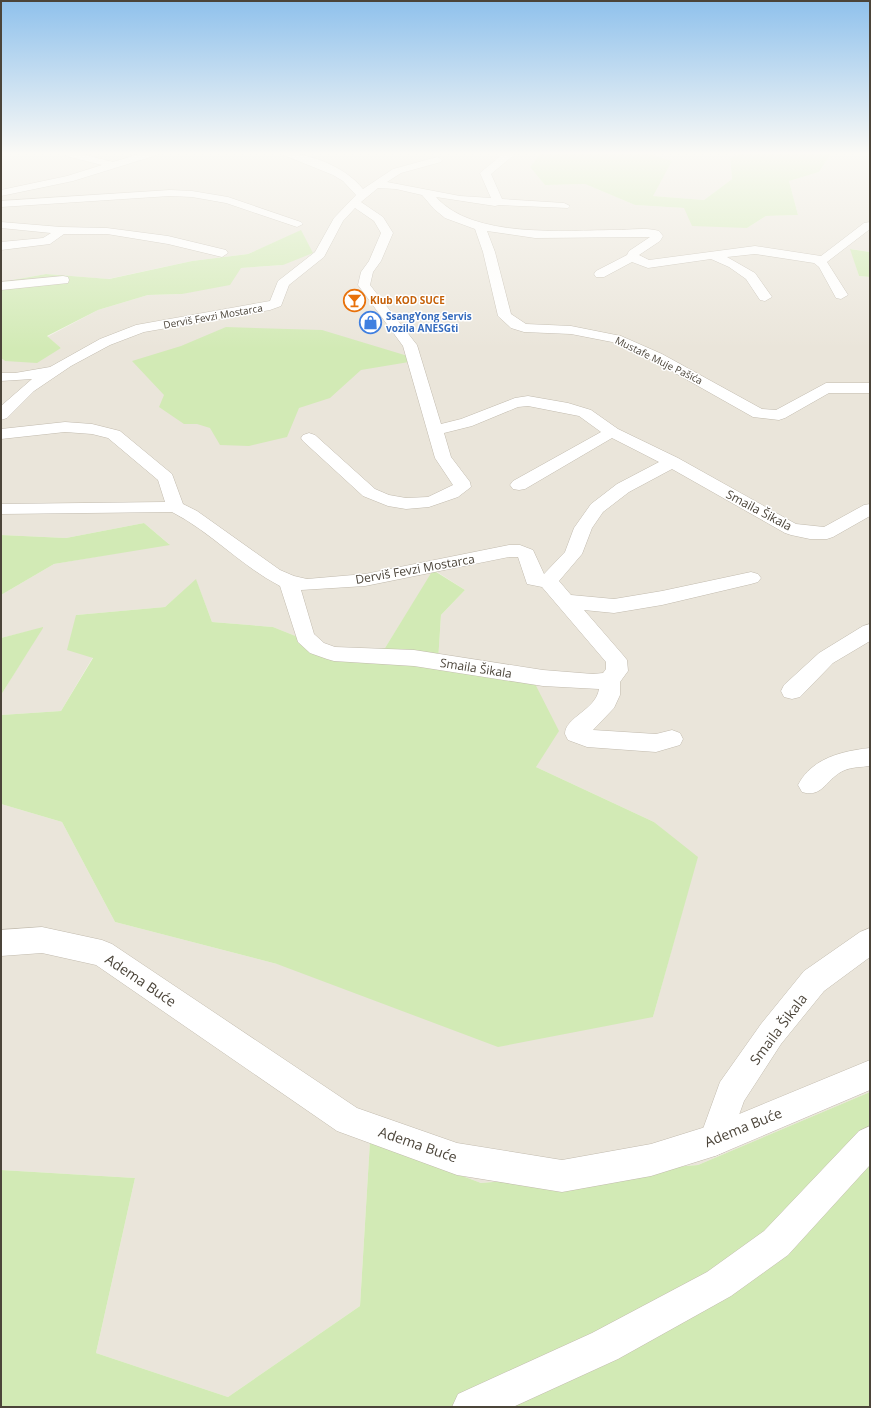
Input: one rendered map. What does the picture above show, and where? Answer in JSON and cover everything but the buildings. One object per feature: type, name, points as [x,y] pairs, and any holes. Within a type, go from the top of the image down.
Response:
[{"type":"street","points":[[277,218],[297,224]]},
{"type":"street","name":"Derviš Fevzi Mostarca","points":[[1,415],[9,405],[54,371],[103,342],[142,328],[270,306],[276,303],[283,284],[292,274],[308,266],[320,254],[340,218]]},
{"type":"street","points":[[309,438],[371,493],[396,502],[425,504],[456,492],[462,487],[461,482],[442,458],[415,357],[410,344],[364,285],[367,272],[375,261],[387,233],[378,218]]},
{"type":"street","points":[[453,218],[480,227],[535,234],[640,232],[656,234],[656,238],[633,254],[632,258],[615,265],[600,274]]},
{"type":"street","points":[[1,225],[61,230],[107,230],[168,240],[222,253]]},
{"type":"street","points":[[632,258],[648,264],[742,251],[768,250],[824,259],[868,225]]},
{"type":"street","name":"Mustafe Muje Pašića","points":[[480,227],[489,252],[505,316],[516,325],[524,328],[571,330],[616,339],[656,357],[713,387],[759,414],[779,414],[826,388],[870,388]]},
{"type":"street","points":[[1,246],[46,241],[57,236],[61,230]]},
{"type":"street","points":[[714,256],[733,264],[751,276],[765,297]]},
{"type":"street","points":[[817,259],[824,266],[841,295]]},
{"type":"street","points":[[1,286],[63,280]]},
{"type":"street","name":"Derviš Fevzi Mostarca","points":[[1,377],[15,377],[54,371]]},
{"type":"street","name":"Smaila Šikala","points":[[435,430],[466,423],[515,403],[528,401],[568,408],[585,413],[612,432],[672,462],[791,529],[810,533],[827,533],[870,509]]},
{"type":"street","points":[[1,434],[65,427],[92,428],[114,434],[166,478],[176,507]]},
{"type":"street","points":[[520,485],[612,432]]},
{"type":"street","points":[[672,462],[623,488],[597,508],[583,528],[573,554],[548,581],[616,660],[617,671],[609,680],[611,694],[601,708],[576,730],[576,734],[587,738],[656,743],[672,739]]},
{"type":"street","name":"Derviš Fevzi Mostarca","points":[[1,509],[176,507],[191,515],[225,538],[273,574],[289,582],[307,585],[365,580],[466,561],[509,551],[520,551],[526,554],[534,579],[548,581]]},
{"type":"street","points":[[566,601],[614,606],[662,598],[751,578]]},
{"type":"street","name":"Smaila Šikala","points":[[289,582],[305,637],[317,648],[334,654],[414,658],[543,678],[593,682],[609,680]]},
{"type":"street","points":[[792,691],[826,658],[870,631]]},
{"type":"street","points":[[810,785],[831,765],[842,760],[870,757]]},
{"type":"street","name":"Adema Buće","points":[[1,943],[42,940],[102,953],[348,1120],[457,1159],[562,1176],[651,1160],[715,1140],[870,1075]]},
{"type":"street","name":"Smaila Šikala","points":[[715,1140],[731,1093],[771,1034],[814,981],[870,941]]},
{"type":"street","points":[[471,1407],[605,1346],[719,1284],[776,1243],[870,1142]]},
{"type":"shaded area","points":[[1,218],[715,218],[747,228],[763,218],[870,218],[870,252],[851,249],[859,276],[870,277],[870,1092],[698,1165],[481,1183],[370,1141],[360,1306],[228,1397],[96,1353],[135,1178],[1,1170],[1,804],[62,822],[115,922],[277,964],[653,1017],[697,858],[654,822],[536,767],[438,662],[441,615],[465,590],[434,570],[385,648],[333,651],[273,627],[212,622],[196,580],[165,607],[76,615],[93,657],[61,711],[1,715],[1,695],[42,628],[1,638],[1,595],[54,564],[169,544],[144,523],[66,538],[1,535],[1,358],[5,361],[61,348],[47,337],[98,310],[148,295],[182,294],[240,268],[283,265],[300,231],[248,254],[192,261],[108,279],[46,274],[1,282]]},
{"type":"green space","points":[[688,218],[763,218],[747,228],[692,226]]},
{"type":"green space","points":[[301,230],[313,253],[283,265],[241,268],[230,285],[182,294],[148,295],[98,310],[47,336],[61,348],[37,363],[5,361],[1,358],[1,282],[46,274],[109,279],[192,261],[248,254]]},
{"type":"green space","points":[[850,249],[870,252],[870,277],[859,276]]},
{"type":"green space","points":[[226,327],[322,330],[421,360],[361,370],[330,398],[299,408],[287,437],[249,446],[220,445],[210,428],[197,424],[184,424],[159,407],[164,395],[132,361],[181,346]]},
{"type":"green space","points":[[144,523],[170,545],[54,564],[1,595],[1,535],[66,538]]},
{"type":"green space","points":[[433,570],[465,590],[441,615],[438,662],[528,670],[559,731],[536,767],[654,822],[698,857],[653,1017],[498,1047],[277,964],[115,922],[62,822],[1,804],[1,715],[61,711],[93,658],[67,650],[76,615],[165,607],[196,579],[212,622],[273,627],[333,651],[385,648]]},
{"type":"green space","points":[[43,628],[1,695],[1,638]]},
{"type":"green space","points":[[870,1092],[870,1407],[1,1407],[1,1170],[135,1178],[96,1353],[228,1397],[360,1306],[370,1141],[481,1183],[698,1165]]},
{"type":"place","name":"Klub KOD SUCE","points":[[355,300]]},
{"type":"place","name":"SsangYong Servis vozila ANESGti","points":[[370,322]]}]
